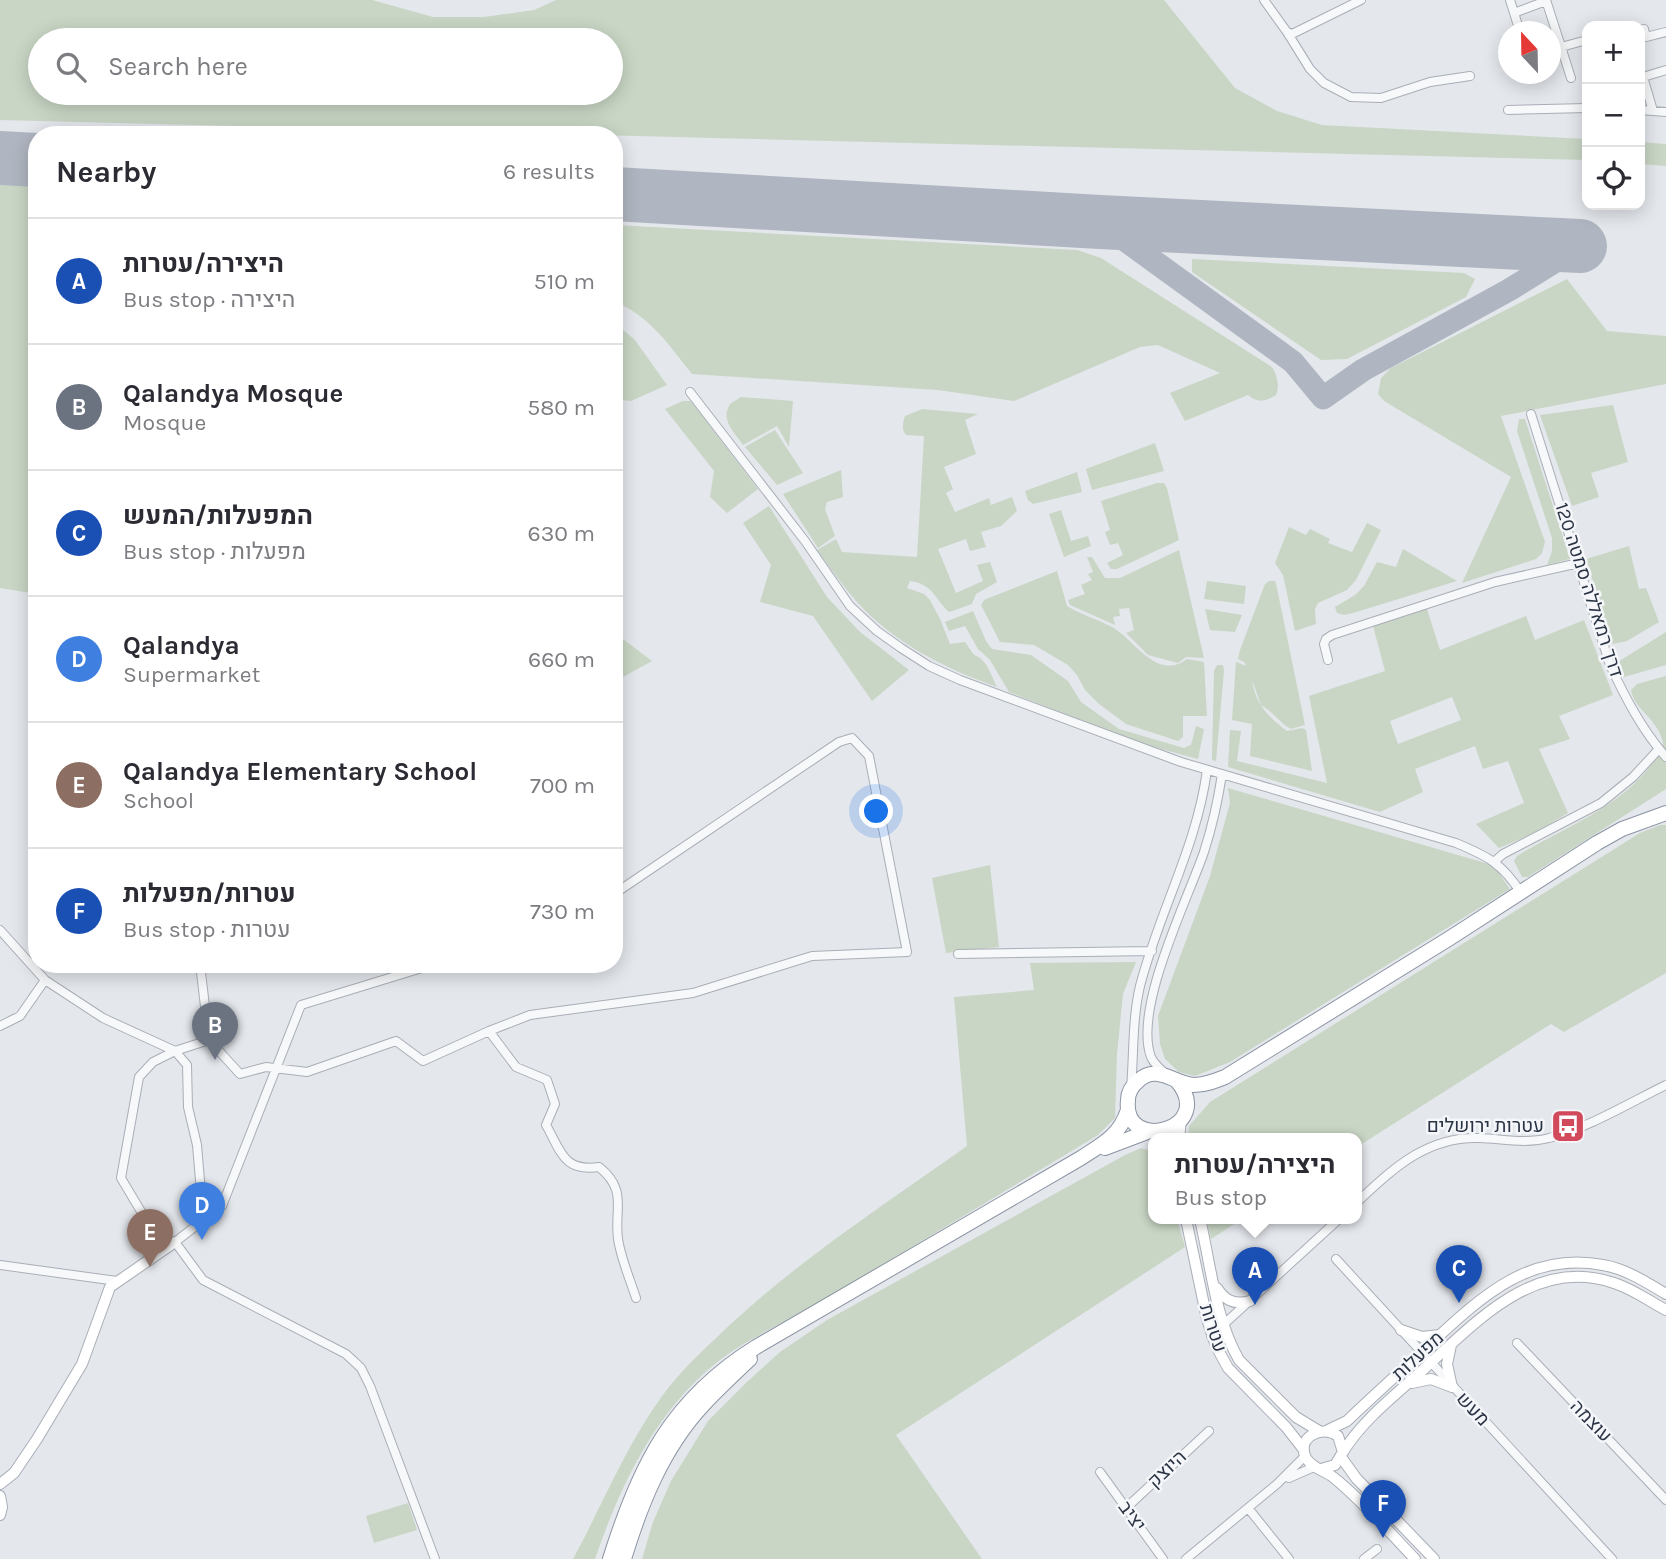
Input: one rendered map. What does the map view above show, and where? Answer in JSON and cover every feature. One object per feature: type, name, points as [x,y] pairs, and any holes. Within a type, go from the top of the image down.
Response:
[{"type":"highway","points":[[610,1559],[645,1465],[682,1409],[712,1378],[736,1360],[1082,1158],[1114,1136],[1121,1129],[1128,1110],[1130,1090],[1142,1077],[1150,1074],[1186,1084],[1202,1084],[1226,1077],[1610,835],[1665,814]]},
{"type":"highway","points":[[1158,1133],[1170,1129],[1206,1092],[1238,1070]]},
{"type":"highway","points":[[1171,1078],[1185,1094],[1183,1115]]},
{"type":"highway","points":[[1128,1110],[1136,1124],[1153,1133]]},
{"type":"highway","points":[[1082,1158],[1148,1136]]},
{"type":"highway","points":[[624,1559],[639,1513],[657,1471],[680,1433],[704,1404],[755,1353],[790,1328]]},
{"type":"street","points":[[1264,0],[1310,69],[1324,83],[1351,97],[1381,99],[1430,82],[1470,76]]},
{"type":"street","points":[[1287,32],[1292,34],[1362,0]]},
{"type":"street","points":[[1510,0],[1517,21]]},
{"type":"street","points":[[1514,13],[1546,1],[1553,21]]},
{"type":"street","points":[[1645,33],[1646,37],[1666,32]]},
{"type":"street","points":[[1571,78],[1561,47],[1582,41]]},
{"type":"street","points":[[1653,111],[1643,77],[1666,70]]},
{"type":"street","points":[[1508,110],[1582,108]]},
{"type":"street","points":[[1645,110],[1666,112]]},
{"type":"street","points":[[690,391],[805,541],[850,606],[877,631],[929,666],[960,680],[1207,770],[1456,843],[1495,861],[1506,871],[1521,893]]},
{"type":"street","name":"דרך רמאללה סמטה 120","points":[[1531,414],[1610,665],[1624,695],[1666,757]]},
{"type":"street","points":[[1328,660],[1324,644],[1332,635],[1495,582],[1579,563]]},
{"type":"street","points":[[201,973],[209,1040],[240,1073],[266,1068],[307,1072],[396,1041],[423,1061],[530,1016],[693,993],[812,956],[907,952],[869,756],[852,738],[839,742],[623,888]]},
{"type":"street","points":[[1495,861],[1503,854],[1601,803],[1633,777],[1659,749]]},
{"type":"street","points":[[1130,1090],[1136,1003],[1193,835],[1207,770]]},
{"type":"street","points":[[1171,1078],[1152,1061],[1148,1041],[1151,1005],[1203,854],[1216,810],[1222,774]]},
{"type":"street","points":[[0,930],[28,960]]},
{"type":"street","points":[[958,954],[1152,951]]},
{"type":"street","points":[[39,973],[103,1018],[175,1051],[187,1065],[188,1107],[197,1144],[202,1204],[206,1219]]},
{"type":"street","points":[[0,1484],[14,1473],[82,1364],[110,1287],[222,1206],[301,1005],[406,973]]},
{"type":"street","points":[[0,1026],[20,1016],[45,979]]},
{"type":"street","points":[[489,1031],[516,1067],[547,1080],[555,1104],[546,1125],[569,1163],[582,1169],[598,1167],[606,1173],[619,1196],[618,1238],[636,1298]]},
{"type":"street","points":[[209,1040],[175,1051],[153,1062],[139,1077],[121,1178],[158,1240],[172,1244],[203,1280],[346,1354],[361,1368],[435,1559]]},
{"type":"street","points":[[1362,1198],[1401,1163],[1428,1147],[1466,1138],[1519,1141],[1547,1139],[1565,1134],[1666,1085]]},
{"type":"street","points":[[1180,1133],[1183,1115]]},
{"type":"street","name":"עטרות","points":[[1187,1224],[1211,1336],[1228,1368],[1286,1427],[1305,1453]]},
{"type":"street","name":"עטרות","points":[[1201,1224],[1223,1325],[1239,1360],[1304,1424],[1323,1431]]},
{"type":"street","points":[[1211,1336],[1334,1224]]},
{"type":"street","name":"מעש","points":[[1336,1259],[1612,1559]]},
{"type":"street","points":[[0,1265],[117,1281]]},
{"type":"street","name":"מפעלות","points":[[1323,1431],[1347,1421],[1491,1290],[1521,1275],[1554,1265],[1603,1265],[1635,1276],[1666,1294]]},
{"type":"street","name":"מפעלות","points":[[1342,1454],[1361,1429],[1431,1363],[1499,1302],[1526,1288],[1557,1279],[1584,1277],[1614,1282],[1666,1310]]},
{"type":"street","points":[[1214,1282],[1226,1299],[1240,1303],[1250,1301]]},
{"type":"street","points":[[1401,1330],[1422,1337],[1440,1335]]},
{"type":"street","name":"עוצמה","points":[[1517,1343],[1666,1500]]},
{"type":"street","points":[[1451,1345],[1447,1364],[1452,1387]]},
{"type":"street","points":[[1407,1385],[1431,1379],[1452,1387]]},
{"type":"street","name":"היוצק","points":[[1126,1508],[1209,1431]]},
{"type":"street","points":[[1185,1559],[1277,1484],[1305,1453],[1307,1440],[1323,1431],[1341,1440],[1342,1454],[1356,1478],[1434,1559]]},
{"type":"street","points":[[1305,1453],[1318,1468],[1339,1482],[1415,1559]]},
{"type":"street","points":[[1277,1484],[1318,1468],[1335,1465],[1342,1454]]},
{"type":"street","name":"יציב","points":[[1100,1472],[1163,1559]]},
{"type":"street","points":[[0,1496],[0,1515]]},
{"type":"street","points":[[1248,1508],[1289,1559]]},
{"type":"street","points":[[1364,1559],[1377,1549]]},
{"type":"green space","points":[[0,0],[372,0],[433,17],[484,17],[534,10],[556,0],[1164,0],[1235,88],[1277,111],[1322,125],[1582,139],[1582,160],[623,136],[623,126],[238,126],[0,120]]},
{"type":"green space","points":[[1645,142],[1666,144],[1666,166],[1645,164]]},
{"type":"green space","points":[[0,183],[28,185],[28,593],[0,588]]},
{"type":"green space","points":[[623,225],[1077,250],[1101,258],[1272,367],[1277,381],[1277,392],[1262,401],[1248,395],[1185,421],[1170,393],[1220,373],[1158,345],[1140,347],[1014,401],[938,390],[692,374],[649,323],[623,306]]},
{"type":"green space","points":[[1192,259],[1464,273],[1475,279],[1466,297],[1347,359],[1321,360],[1192,272]]},
{"type":"green space","points":[[1567,279],[1607,331],[1666,336],[1666,384],[1501,416],[1545,542],[1542,553],[1536,559],[1462,583],[1511,477],[1384,401],[1378,394],[1381,378],[1391,368]]},
{"type":"green space","points":[[623,330],[635,340],[667,385],[631,401],[623,400]]},
{"type":"green space","points":[[741,397],[793,401],[789,447],[777,426],[743,445],[727,421],[730,404]]},
{"type":"green space","points":[[683,401],[691,401],[758,489],[727,513],[710,497],[714,471],[665,409]]},
{"type":"green space","points":[[1613,405],[1628,462],[1591,473],[1599,497],[1572,506],[1540,415]]},
{"type":"green space","points":[[922,409],[978,414],[965,420],[976,454],[944,467],[953,489],[946,493],[955,512],[989,498],[991,505],[1012,497],[1017,511],[1001,526],[981,532],[986,547],[970,551],[966,539],[938,549],[956,593],[983,581],[977,565],[990,562],[997,582],[976,594],[972,604],[949,612],[924,585],[910,581],[907,588],[924,594],[930,600],[950,644],[965,642],[985,664],[997,687],[940,663],[887,630],[857,602],[817,550],[836,539],[842,552],[917,557],[924,436],[906,435],[903,426],[905,416]]},
{"type":"green space","points":[[1519,419],[1525,419],[1570,559],[1547,565],[1552,551],[1552,538],[1517,431]]},
{"type":"green space","points":[[775,430],[803,473],[777,485],[745,447]]},
{"type":"green space","points":[[1155,443],[1164,471],[1092,490],[1086,469]]},
{"type":"green space","points":[[841,470],[843,497],[827,502],[825,509],[835,536],[818,548],[783,494]]},
{"type":"green space","points":[[1077,472],[1082,492],[1033,504],[1028,500],[1025,491]]},
{"type":"green space","points":[[1164,483],[1167,488],[1179,540],[1117,569],[1111,569],[1107,563],[1123,555],[1118,543],[1110,545],[1105,532],[1110,530],[1101,501]]},
{"type":"green space","points":[[769,506],[827,597],[860,632],[909,670],[872,701],[813,616],[760,602],[771,565],[743,523]]},
{"type":"green space","points":[[1061,510],[1071,541],[1088,536],[1091,546],[1064,557],[1049,514]]},
{"type":"green space","points":[[1367,523],[1381,530],[1356,580],[1347,590],[1318,603],[1315,609],[1316,624],[1295,631],[1283,575],[1275,563],[1289,527],[1306,535],[1310,529],[1330,539],[1328,543],[1352,552]]},
{"type":"green space","points":[[1629,546],[1639,589],[1646,588],[1659,622],[1627,641],[1613,644],[1586,559]]},
{"type":"green space","points":[[1403,549],[1457,581],[1353,613],[1337,613],[1335,607],[1364,586],[1377,562],[1396,567]]},
{"type":"green space","points":[[1179,550],[1204,658],[1186,657],[1178,663],[1148,655],[1126,633],[1134,630],[1129,608],[1119,609],[1120,616],[1113,617],[1115,625],[1070,605],[1068,600],[1085,594],[1081,585],[1092,580],[1088,574],[1093,572],[1087,557],[1092,557],[1105,578],[1120,578]]},
{"type":"green space","points":[[1057,571],[1067,606],[1112,627],[1156,662],[1176,665],[1187,659],[1204,662],[1207,716],[1183,716],[1183,737],[1178,741],[1126,724],[1085,690],[1068,665],[1034,645],[1000,642],[981,605],[984,600]]},
{"type":"green space","points":[[1207,581],[1246,586],[1244,604],[1204,599]]},
{"type":"green space","points":[[1275,581],[1277,588],[1305,725],[1291,729],[1261,705],[1252,680],[1259,703],[1268,715],[1287,731],[1302,728],[1306,730],[1312,771],[1250,756],[1252,724],[1232,720],[1236,662],[1246,666],[1238,659],[1240,650],[1265,584]]},
{"type":"green space","points":[[1426,606],[1440,650],[1526,616],[1535,640],[1584,620],[1613,695],[1559,716],[1570,739],[1539,749],[1568,813],[1535,833],[1499,848],[1476,824],[1524,803],[1508,761],[1483,769],[1475,746],[1415,769],[1423,792],[1380,812],[1228,767],[1230,730],[1241,731],[1237,761],[1327,783],[1309,696],[1385,671],[1373,626]],"holes":[[[1452,697],[1461,720],[1398,744],[1390,721]]]},
{"type":"green space","points":[[1205,609],[1242,615],[1235,632],[1210,630]]},
{"type":"green space","points":[[973,611],[992,649],[1031,655],[1068,681],[1081,702],[1119,729],[1184,748],[1191,745],[1196,726],[1204,729],[1198,759],[1139,743],[1009,692],[965,626],[949,631],[945,622]]},
{"type":"green space","points":[[1666,632],[1666,665],[1624,677],[1616,663]]},
{"type":"green space","points":[[623,639],[652,661],[623,677]]},
{"type":"green space","points":[[1217,665],[1223,665],[1224,671],[1216,761],[1212,760],[1212,757],[1214,671]]},
{"type":"green space","points":[[1666,676],[1666,789],[1528,877],[1522,877],[1514,861],[1517,856],[1599,810],[1637,781],[1652,763],[1663,743],[1656,727],[1637,703],[1631,690],[1637,684]]},
{"type":"green space","points":[[1228,788],[1494,866],[1510,889],[1230,1062],[1195,1076],[1179,1072],[1165,1059],[1160,1044],[1158,1016],[1210,876],[1230,803]]},
{"type":"green space","points":[[1666,825],[1666,973],[1564,1032],[1551,1024],[1362,1144],[1362,1133],[1188,1133],[1189,1126],[1210,1102],[1640,833]]},
{"type":"green space","points":[[990,865],[999,947],[946,953],[932,878]]},
{"type":"green space","points":[[1136,962],[1123,994],[1117,1054],[1115,1118],[1098,1135],[825,1299],[741,1346],[710,1368],[678,1400],[648,1442],[613,1511],[595,1559],[573,1559],[641,1427],[669,1387],[700,1353],[760,1298],[847,1230],[967,1146],[954,997],[1034,990],[1030,963]]},
{"type":"green space","points":[[1141,1148],[1148,1150],[1148,1224],[1178,1224],[1185,1247],[896,1435],[982,1559],[642,1559],[653,1522],[671,1481],[708,1421],[780,1352],[827,1320]]},
{"type":"green space","points":[[1207,1224],[1234,1224],[1211,1239]]},
{"type":"green space","points":[[408,1503],[417,1530],[374,1543],[366,1516]]},
{"type":"taxiway","points":[[1100,222],[1293,362],[1323,398],[1363,370],[1509,290],[1580,246]]},
{"type":"runway","points":[[0,158],[28,160]]},
{"type":"runway","points":[[623,195],[1580,246]]},
{"type":"place","name":"Qalandya Mosque","points":[[215,1060]]},
{"type":"place","name":"עטרות ירושלים","points":[[1568,1126]]},
{"type":"place","name":"Qalandya","points":[[202,1240]]},
{"type":"place","name":"Qalandya Elementary School","points":[[150,1267]]},
{"type":"place","name":"המפעלות/המעש","points":[[1459,1303]]},
{"type":"place","name":"היצירה/עטרות","points":[[1255,1305]]},
{"type":"place","name":"עטרות/מפעלות","points":[[1383,1538]]}]
